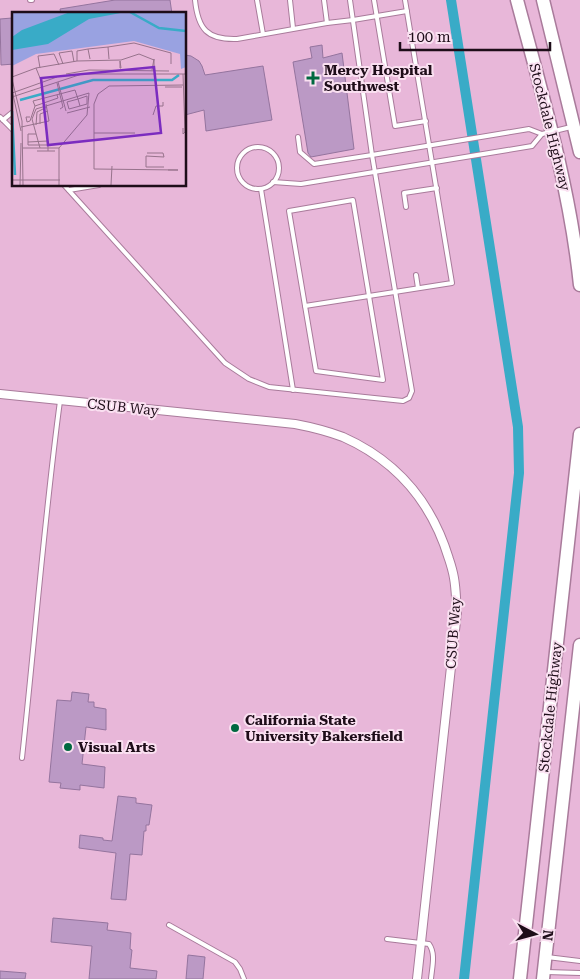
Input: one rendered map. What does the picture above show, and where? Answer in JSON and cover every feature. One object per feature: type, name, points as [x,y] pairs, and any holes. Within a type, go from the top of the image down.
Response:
[{"type":"main road","name":"Stockdale Highway","points":[[517,0],[547,133],[567,195],[580,285]]},
{"type":"main road","name":"Stockdale Highway","points":[[544,0],[580,152]]},
{"type":"main road","name":"Stockdale Highway","points":[[520,979],[580,434]]},
{"type":"main road","name":"Stockdale Highway","points":[[544,975],[578,687],[580,645]]},
{"type":"street","name":"CSUB Way","points":[[0,394],[295,424],[315,428],[341,437],[377,456],[398,472],[426,506],[448,556],[454,578],[457,612],[417,979]]},
{"type":"lane","points":[[195,0],[199,20],[203,28],[210,35],[223,40],[407,11]]},
{"type":"lane","points":[[257,0],[263,34]]},
{"type":"lane","points":[[290,0],[293,28]]},
{"type":"lane","points":[[324,0],[327,23]]},
{"type":"lane","points":[[65,186],[225,363],[249,379],[269,387],[293,390],[403,401],[409,398],[412,391],[374,172],[350,0]]},
{"type":"lane","points":[[374,0],[395,126],[426,121]]},
{"type":"lane","points":[[305,306],[452,282],[405,0]]},
{"type":"lane","points":[[2,119],[12,129]]},
{"type":"lane","points":[[273,182],[301,184],[532,146],[547,133],[573,126]]},
{"type":"lane","points":[[298,137],[300,152],[314,164],[529,129],[547,133]]},
{"type":"lane","points":[[257,147],[270,151],[275,156],[279,170],[273,182],[268,187],[262,189],[254,189],[242,183],[238,177],[237,164],[244,152],[257,147]]},
{"type":"lane","points":[[68,190],[93,186]]},
{"type":"lane","points":[[406,206],[404,193],[437,188]]},
{"type":"lane","points":[[262,189],[293,390]]},
{"type":"lane","points":[[353,200],[383,380],[316,371],[305,306],[289,211],[353,200]]},
{"type":"lane","points":[[416,275],[418,288]]},
{"type":"lane","points":[[22,758],[60,401]]},
{"type":"lane","points":[[169,925],[235,962],[244,979]]},
{"type":"lane","points":[[387,939],[429,944],[433,949],[434,955],[431,979]]},
{"type":"lane","points":[[546,957],[580,961]]},
{"type":"lane","points":[[544,975],[580,973]]},
{"type":"building","points":[[115,0],[170,0],[172,12],[61,12],[60,9]]},
{"type":"building","points":[[12,18],[12,64],[1,65],[0,19]]},
{"type":"building","points":[[322,45],[323,58],[342,53],[354,149],[311,157],[308,153],[293,62],[312,58],[310,47]]},
{"type":"building","points":[[186,55],[199,61],[205,75],[263,66],[272,120],[206,131],[204,110],[186,115]]},
{"type":"building","name":"Visual Arts","points":[[72,692],[89,694],[88,702],[94,702],[94,707],[106,709],[106,730],[86,727],[82,764],[105,767],[104,788],[80,785],[80,790],[60,788],[61,783],[49,782],[57,700],[71,701]]},
{"type":"building","points":[[118,796],[136,798],[136,803],[152,805],[149,825],[146,825],[146,831],[144,831],[142,855],[130,854],[126,900],[111,899],[116,853],[79,848],[80,835],[112,841]]},
{"type":"building","points":[[53,918],[108,923],[107,930],[131,933],[130,968],[157,971],[156,979],[89,979],[92,946],[51,942]]},
{"type":"building","points":[[188,955],[205,957],[203,979],[186,979]]},
{"type":"building","points":[[0,971],[26,973],[25,979],[0,979]]},
{"type":"waterway","points":[[451,0],[518,427],[519,473],[464,979]]},
{"type":"place","name":"Mercy Hospital Southwest","points":[[313,78]]},
{"type":"place","name":"California State University Bakersfield","points":[[235,728]]},
{"type":"place","name":"Visual Arts","points":[[68,747]]}]
